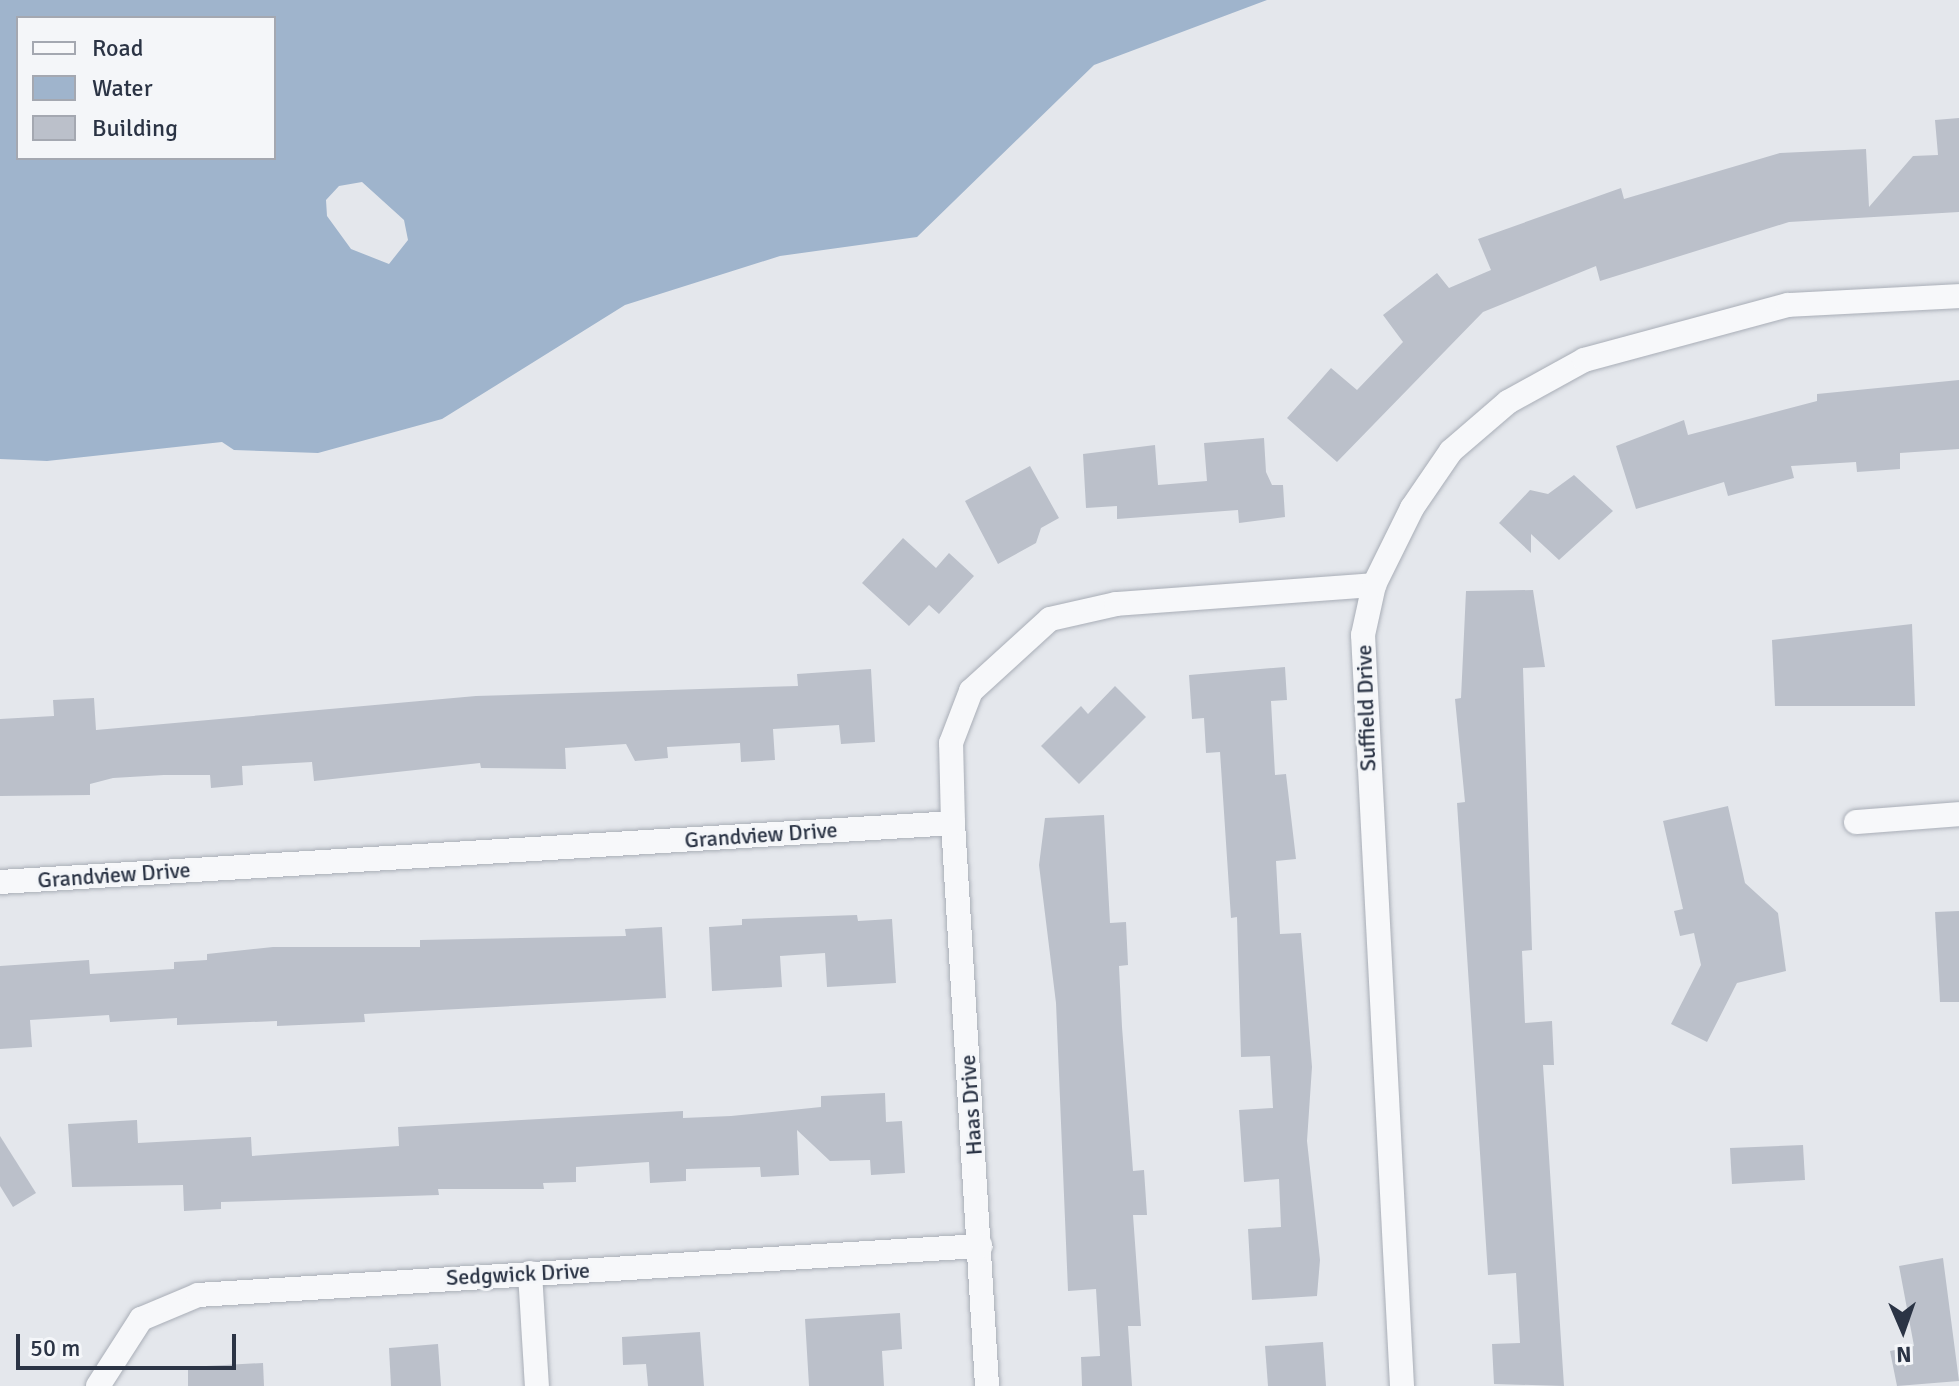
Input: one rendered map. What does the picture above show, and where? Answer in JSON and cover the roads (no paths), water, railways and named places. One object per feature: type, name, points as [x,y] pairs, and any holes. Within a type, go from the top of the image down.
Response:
[{"type":"street","name":"Suffield Drive","points":[[1402,1386],[1363,694],[1363,635],[1374,585],[1451,451],[1508,402],[1584,360],[1788,305],[1959,296]]},
{"type":"street","points":[[953,823],[951,743],[971,691],[1050,619],[1116,604],[1374,585]]},
{"type":"street","points":[[1856,822],[1959,814]]},
{"type":"street","name":"Grandview Drive","points":[[0,882],[953,823]]},
{"type":"street","name":"Haas Drive","points":[[953,823],[987,1386]]},
{"type":"street","name":"Sedgwick Drive","points":[[98,1386],[141,1319],[198,1295],[980,1246]]},
{"type":"street","points":[[530,1273],[537,1386]]},
{"type":"water","points":[[0,0],[1267,0],[1094,65],[917,237],[780,256],[625,305],[442,419],[318,453],[234,450],[222,442],[47,461],[0,459]],"holes":[[[362,182],[404,220],[408,240],[389,264],[351,249],[327,216],[326,200],[339,186]]]}]
